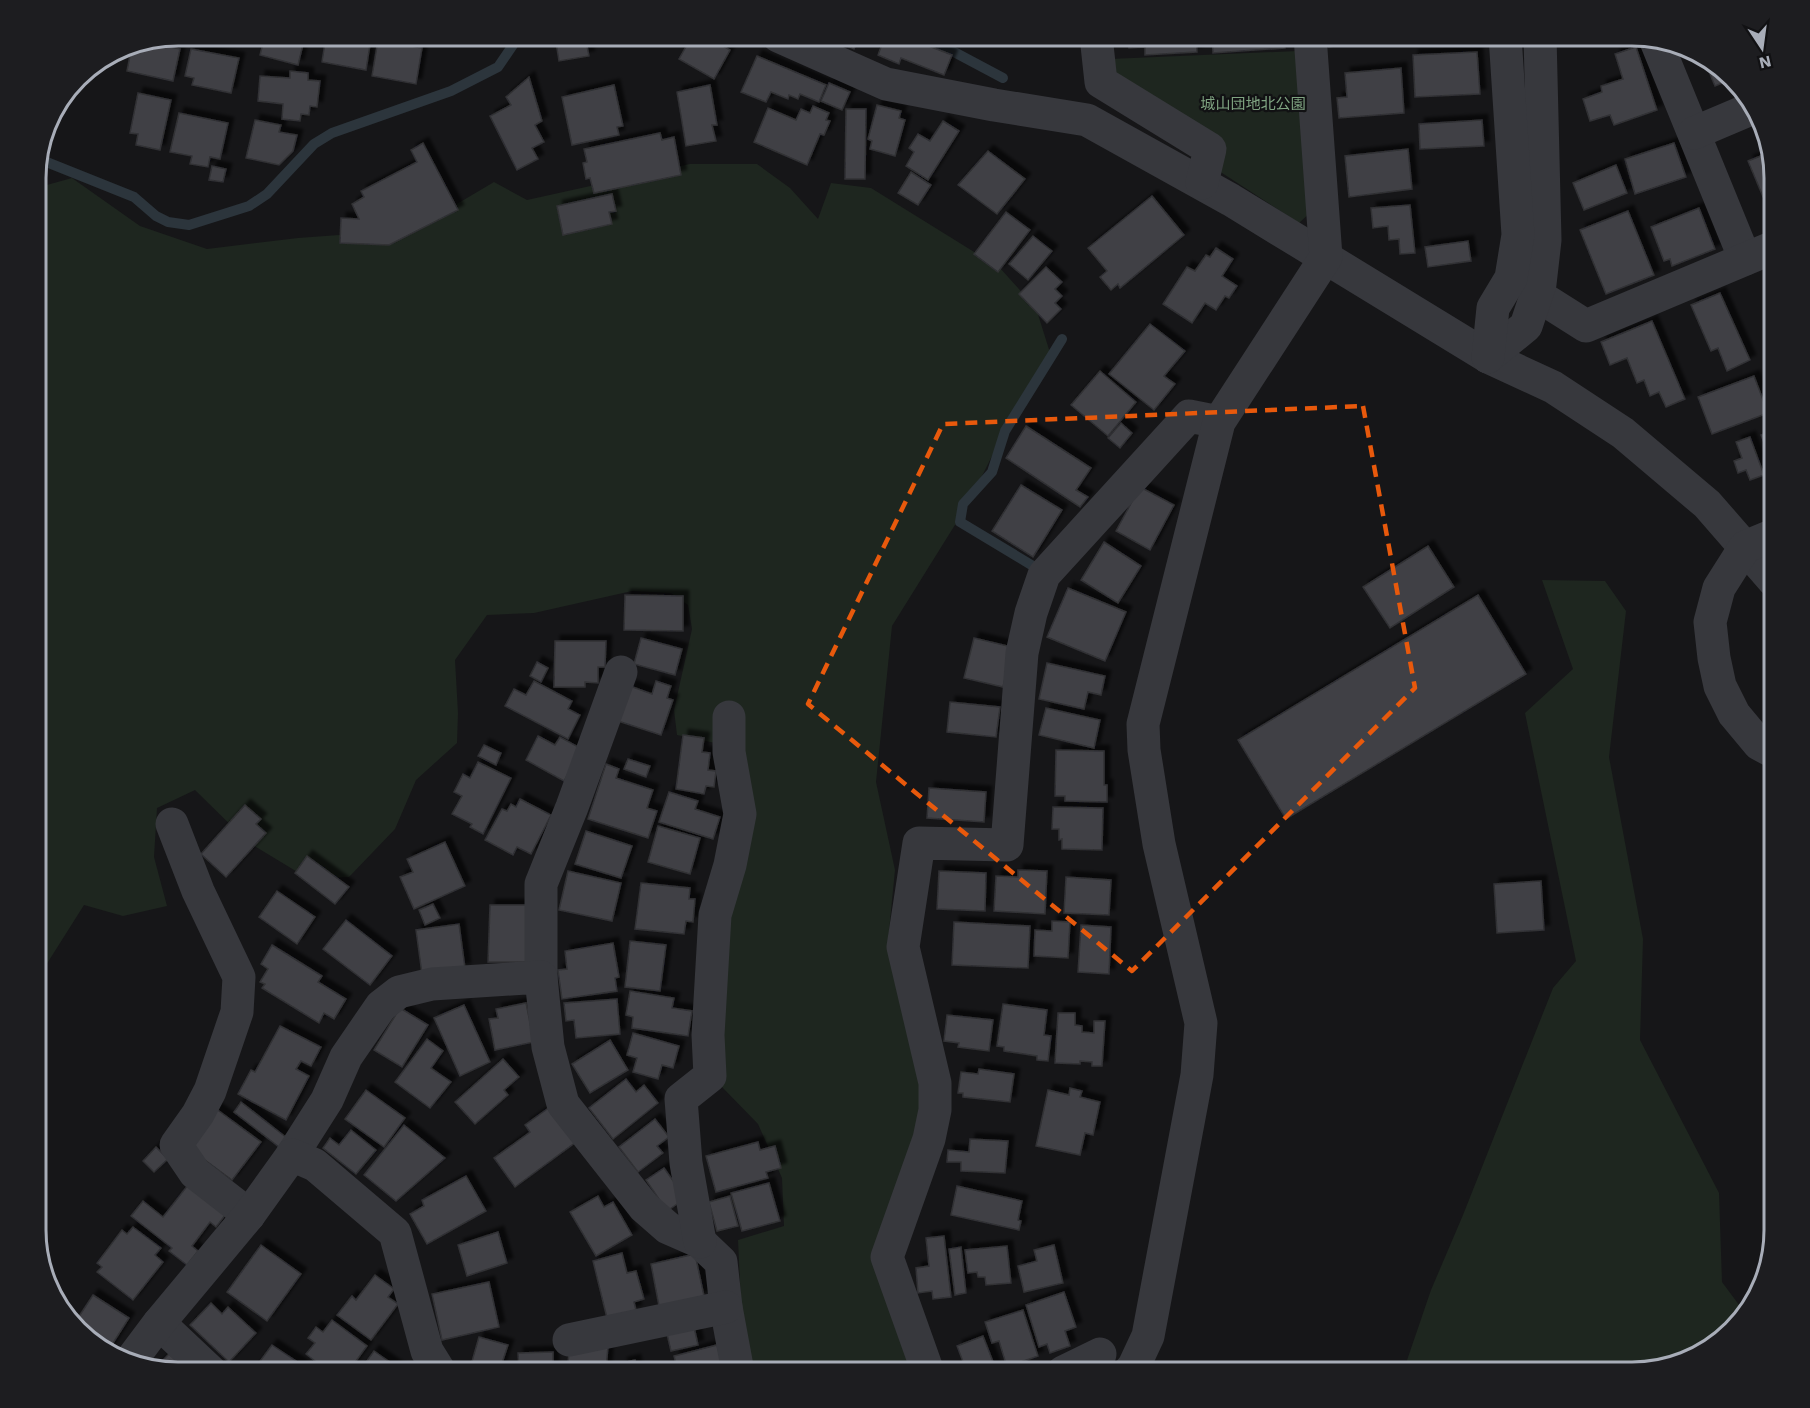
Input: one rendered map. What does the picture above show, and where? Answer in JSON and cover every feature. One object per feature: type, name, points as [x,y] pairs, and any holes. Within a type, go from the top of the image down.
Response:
[{"type":"street","points":[[1097,46],[1101,82],[1210,148],[1202,183]]},
{"type":"street","points":[[1136,1362],[1148,1336],[1197,1075],[1202,1023],[1159,844],[1144,750],[1143,724],[1219,422],[1326,257],[1311,46]]},
{"type":"street","points":[[1488,357],[1493,308],[1511,278],[1518,236],[1506,46]]},
{"type":"street","points":[[1488,357],[1526,326],[1540,284],[1545,240],[1540,46]]},
{"type":"street","points":[[802,47],[886,84],[1088,120],[1202,183],[1488,357],[1554,387],[1623,433],[1707,504],[1760,541],[1719,588],[1710,622],[1720,686],[1734,714],[1759,744],[1764,747]]},
{"type":"street","points":[[1659,49],[1745,260]]},
{"type":"street","points":[[1694,133],[1745,112]]},
{"type":"street","points":[[1537,295],[1586,326],[1764,251]]},
{"type":"street","points":[[924,1362],[887,1257],[929,1139],[935,1110],[934,1083],[903,947],[919,843],[1007,845],[1022,653],[1031,613],[1044,575],[1189,416],[1219,422]]},
{"type":"street","points":[[621,672],[572,807],[541,884],[541,977],[548,1047],[562,1104],[644,1207],[668,1228],[700,1242],[721,1262],[736,1362]]},
{"type":"street","points":[[700,1242],[686,1163],[681,1099],[710,1076],[708,1035],[715,915],[730,865],[740,814],[729,752],[729,717]]},
{"type":"street","points":[[172,824],[198,891],[239,977],[237,1012],[210,1091],[198,1114],[176,1145],[195,1173],[249,1215]]},
{"type":"street","points":[[135,1355],[249,1215],[292,1155],[327,1100],[346,1057],[381,1006],[399,992],[432,984],[541,977]]},
{"type":"street","points":[[292,1155],[315,1165],[395,1233],[427,1351],[434,1362]]},
{"type":"street","points":[[569,1340],[726,1307]]},
{"type":"street","points":[[159,1323],[200,1362]]},
{"type":"street","points":[[1084,1362],[1100,1354]]},
{"type":"highlighted area","points":[[1363,406],[1415,688],[1132,971],[808,704],[943,424]]},
{"type":"green space","name":"城山団地北公園","points":[[1298,51],[1311,212],[1299,223],[1219,171],[1114,73],[1110,59]]},
{"type":"green space","points":[[690,164],[757,164],[790,188],[818,219],[831,183],[871,188],[1000,268],[1036,308],[1052,359],[1015,410],[968,504],[892,626],[876,782],[895,870],[888,941],[924,1107],[874,1254],[912,1362],[751,1362],[742,1326],[738,1240],[784,1226],[782,1178],[758,1124],[722,1087],[720,1039],[724,913],[745,867],[720,744],[677,735],[674,710],[692,629],[688,605],[671,593],[632,591],[534,613],[487,615],[455,660],[457,743],[416,780],[395,829],[349,877],[309,879],[248,842],[195,790],[157,808],[154,857],[167,906],[123,916],[84,905],[47,964],[47,185],[72,178],[140,226],[207,249],[298,238],[380,232],[423,224],[494,182],[527,200]]},
{"type":"green space","points":[[1542,580],[1605,581],[1626,611],[1609,757],[1643,939],[1640,1040],[1719,1193],[1722,1282],[1739,1305],[1719,1329],[1705,1339],[1674,1355],[1658,1359],[1632,1362],[1406,1362],[1431,1290],[1553,988],[1576,961],[1525,713],[1573,669]]},
{"type":"building","points":[[930,46],[952,55],[944,75],[901,58],[899,64],[878,55],[881,47]]},
{"type":"building","points":[[1129,46],[1197,46],[1197,52],[1145,55],[1145,47]]},
{"type":"building","points":[[1213,46],[1285,48],[1213,53]]},
{"type":"building","points":[[171,47],[180,49],[173,81],[127,71],[130,56],[152,49]]},
{"type":"building","points":[[262,47],[302,47],[298,65],[260,55]]},
{"type":"building","points":[[324,47],[370,47],[366,70],[322,62]]},
{"type":"building","points":[[377,47],[422,48],[416,84],[372,76]]},
{"type":"building","points":[[557,47],[587,47],[589,56],[559,61]]},
{"type":"building","points":[[686,47],[724,47],[730,50],[714,79],[679,59]]},
{"type":"building","points":[[1636,47],[1657,110],[1614,125],[1610,115],[1590,121],[1583,99],[1602,92],[1601,86],[1623,79],[1615,54]]},
{"type":"building","points":[[191,49],[239,58],[231,93],[192,85],[194,78],[185,76]]},
{"type":"building","points":[[1477,52],[1480,94],[1415,97],[1413,55]]},
{"type":"building","points":[[757,56],[826,85],[819,102],[800,94],[798,99],[789,95],[788,99],[771,92],[766,102],[741,92]]},
{"type":"building","points":[[1401,68],[1404,113],[1339,118],[1337,98],[1347,97],[1345,73]]},
{"type":"building","points":[[290,71],[308,73],[308,80],[320,81],[317,107],[310,106],[309,115],[301,114],[300,121],[282,119],[283,104],[258,101],[260,76],[290,78]]},
{"type":"building","points":[[1709,72],[1723,83],[1715,86]]},
{"type":"building","points":[[529,77],[542,121],[535,125],[544,142],[532,148],[538,159],[517,170],[490,116],[511,105],[506,97]]},
{"type":"building","points":[[829,83],[850,92],[842,110],[821,101]]},
{"type":"building","points":[[614,85],[623,126],[617,127],[619,135],[572,145],[562,97]]},
{"type":"building","points":[[710,85],[717,125],[712,125],[716,141],[686,146],[677,92]]},
{"type":"building","points":[[138,93],[171,100],[160,150],[136,145],[138,134],[130,133]]},
{"type":"building","points":[[877,105],[901,111],[899,118],[905,120],[895,156],[870,149],[872,141],[868,139]]},
{"type":"building","points":[[813,106],[829,113],[826,120],[830,121],[824,135],[820,134],[807,165],[754,142],[768,108],[796,120],[801,109],[810,113]]},
{"type":"building","points":[[846,109],[866,109],[865,179],[845,179]]},
{"type":"building","points":[[179,113],[228,123],[220,159],[210,157],[208,167],[190,164],[192,156],[170,152]]},
{"type":"building","points":[[255,120],[281,125],[279,132],[297,135],[293,151],[279,165],[246,158]]},
{"type":"building","points":[[1482,120],[1484,146],[1420,149],[1419,124]]},
{"type":"building","points":[[943,121],[959,131],[928,180],[906,166],[914,152],[909,148],[918,134],[930,141]]},
{"type":"building","points":[[660,133],[662,140],[674,137],[681,175],[594,193],[590,178],[586,179],[583,163],[587,162],[584,149]]},
{"type":"building","points":[[423,143],[458,210],[389,245],[340,243],[341,218],[359,219],[352,204],[364,197],[361,191],[417,162],[411,150]]},
{"type":"building","points":[[1674,143],[1686,177],[1635,194],[1625,159]]},
{"type":"building","points":[[1408,149],[1412,189],[1349,197],[1345,156]]},
{"type":"building","points":[[988,151],[1025,179],[997,214],[958,185]]},
{"type":"building","points":[[1761,156],[1764,199],[1748,161]]},
{"type":"building","points":[[1616,165],[1627,193],[1584,210],[1573,183]]},
{"type":"building","points":[[212,166],[226,169],[223,182],[209,180]]},
{"type":"building","points":[[911,172],[931,185],[918,205],[898,193]]},
{"type":"building","points":[[612,194],[616,211],[609,212],[612,224],[563,235],[557,206]]},
{"type":"building","points":[[1152,196],[1184,235],[1120,288],[1118,284],[1111,290],[1100,277],[1107,271],[1088,248]]},
{"type":"building","points":[[1410,205],[1415,253],[1400,254],[1399,239],[1389,240],[1388,226],[1373,228],[1371,208]]},
{"type":"building","points":[[1699,208],[1715,249],[1672,266],[1670,259],[1664,261],[1651,227]]},
{"type":"building","points":[[1628,211],[1654,275],[1606,294],[1580,230]]},
{"type":"building","points":[[1006,212],[1030,230],[998,272],[974,254]]},
{"type":"building","points":[[1033,236],[1052,251],[1028,280],[1009,264]]},
{"type":"building","points":[[1468,241],[1471,261],[1428,267],[1425,247]]},
{"type":"building","points":[[1216,248],[1233,259],[1222,276],[1237,286],[1229,298],[1225,296],[1216,310],[1205,303],[1192,323],[1163,304],[1187,267],[1195,271],[1206,255],[1210,257]]},
{"type":"building","points":[[1046,267],[1062,282],[1055,289],[1062,296],[1055,303],[1061,309],[1047,323],[1019,294]]},
{"type":"building","points":[[1720,293],[1750,360],[1727,371],[1718,348],[1711,351],[1691,305]]},
{"type":"building","points":[[1652,321],[1685,399],[1666,407],[1659,392],[1650,396],[1644,380],[1637,383],[1627,358],[1610,365],[1601,342]]},
{"type":"building","points":[[1150,324],[1185,351],[1164,376],[1175,384],[1154,410],[1109,374]]},
{"type":"building","points":[[1100,371],[1136,402],[1108,436],[1071,405]]},
{"type":"building","points":[[1754,376],[1764,402],[1764,414],[1712,434],[1698,397]]},
{"type":"building","points":[[1121,423],[1132,433],[1120,448],[1108,438]]},
{"type":"building","points":[[1026,426],[1091,468],[1076,490],[1088,497],[1080,507],[1006,458]]},
{"type":"building","points":[[1750,437],[1764,475],[1750,480],[1746,470],[1738,473],[1734,461],[1742,458],[1736,442]]},
{"type":"building","points":[[1021,485],[1062,510],[1033,557],[992,531]]},
{"type":"building","points":[[1140,487],[1174,505],[1150,550],[1116,531]]},
{"type":"building","points":[[1104,542],[1141,566],[1118,603],[1081,580]]},
{"type":"building","points":[[1428,546],[1454,587],[1390,628],[1363,587]]},
{"type":"building","points":[[1068,588],[1126,612],[1105,661],[1047,637]]},
{"type":"building","points":[[625,595],[683,596],[683,631],[624,630]]},
{"type":"building","points":[[1478,595],[1526,674],[1286,819],[1238,740]]},
{"type":"building","points":[[641,638],[682,649],[675,675],[634,664]]},
{"type":"building","points":[[974,638],[1012,647],[1003,687],[964,678]]},
{"type":"building","points":[[555,641],[606,641],[605,667],[598,667],[598,683],[585,682],[585,687],[554,687]]},
{"type":"building","points":[[537,662],[548,668],[541,682],[530,676]]},
{"type":"building","points":[[1047,663],[1105,676],[1101,695],[1088,692],[1084,709],[1039,699]]},
{"type":"building","points":[[534,681],[572,701],[568,709],[580,715],[568,739],[505,706],[514,689],[526,695]]},
{"type":"building","points":[[656,681],[671,686],[667,698],[673,700],[661,735],[618,721],[630,686],[652,694]]},
{"type":"building","points":[[950,702],[1000,707],[996,737],[947,732]]},
{"type":"building","points":[[1046,708],[1100,720],[1094,748],[1039,735]]},
{"type":"building","points":[[683,735],[704,738],[702,752],[710,753],[708,770],[716,771],[714,787],[706,786],[704,794],[676,789]]},
{"type":"building","points":[[538,736],[555,745],[560,737],[582,749],[564,781],[526,760]]},
{"type":"building","points":[[484,745],[501,753],[496,765],[478,756]]},
{"type":"building","points":[[1056,750],[1104,751],[1104,785],[1107,785],[1107,802],[1065,801],[1065,796],[1055,796]]},
{"type":"building","points":[[628,759],[650,766],[646,777],[624,769]]},
{"type":"building","points":[[478,762],[511,778],[483,834],[470,827],[472,824],[452,814],[462,796],[454,792],[463,774],[470,778]]},
{"type":"building","points":[[606,764],[619,769],[616,778],[653,790],[647,808],[657,811],[648,838],[588,819]]},
{"type":"building","points":[[929,788],[986,792],[984,822],[927,818]]},
{"type":"building","points":[[669,792],[698,801],[695,809],[720,817],[713,839],[659,822]]},
{"type":"building","points":[[520,799],[551,815],[531,854],[517,847],[513,855],[485,840],[502,809],[507,811],[511,804],[516,807]]},
{"type":"building","points":[[245,805],[261,819],[256,824],[266,833],[226,877],[201,854]]},
{"type":"building","points":[[1053,807],[1103,808],[1102,850],[1062,849],[1059,829],[1052,829]]},
{"type":"building","points":[[658,826],[700,838],[690,874],[648,862]]},
{"type":"building","points":[[586,831],[632,846],[621,878],[575,864]]},
{"type":"building","points":[[445,842],[465,886],[414,909],[400,877],[413,872],[407,859]]},
{"type":"building","points":[[307,856],[349,887],[335,904],[295,873]]},
{"type":"building","points":[[1018,870],[1047,871],[1045,914],[994,911],[996,876],[1018,877]]},
{"type":"building","points":[[568,871],[621,883],[612,921],[559,910]]},
{"type":"building","points":[[939,871],[986,873],[985,911],[937,909]]},
{"type":"building","points":[[1066,877],[1111,880],[1109,915],[1064,913]]},
{"type":"building","points":[[1541,881],[1544,930],[1497,933],[1494,884]]},
{"type":"building","points":[[641,883],[690,888],[689,899],[695,899],[693,922],[686,921],[684,934],[635,929]]},
{"type":"building","points":[[277,891],[315,917],[297,944],[259,917]]},
{"type":"building","points":[[433,904],[440,918],[425,925],[419,910]]},
{"type":"building","points":[[490,905],[527,905],[527,962],[488,962]]},
{"type":"building","points":[[346,920],[392,956],[370,985],[323,949]]},
{"type":"building","points":[[1052,921],[1070,922],[1068,958],[1034,956],[1035,930],[1052,931]]},
{"type":"building","points":[[954,922],[1030,926],[1028,968],[952,965]]},
{"type":"building","points":[[459,924],[465,968],[422,974],[416,930]]},
{"type":"building","points":[[1081,925],[1111,927],[1109,974],[1078,972]]},
{"type":"building","points":[[630,941],[666,945],[660,991],[625,987]]},
{"type":"building","points":[[613,943],[619,977],[615,978],[617,991],[562,999],[558,970],[567,969],[565,951]]},
{"type":"building","points":[[272,945],[322,976],[318,982],[346,999],[334,1019],[324,1013],[319,1023],[262,988],[265,984],[260,982],[268,969],[261,964]]},
{"type":"building","points":[[630,991],[674,998],[672,1008],[692,1011],[688,1036],[632,1028],[633,1017],[626,1015]]},
{"type":"building","points":[[617,999],[620,1034],[576,1038],[574,1020],[566,1021],[564,1003]]},
{"type":"building","points":[[526,1003],[534,1042],[495,1050],[489,1019],[498,1018],[496,1009]]},
{"type":"building","points":[[1003,1004],[1047,1010],[1044,1035],[1051,1036],[1048,1061],[1037,1060],[1037,1056],[1004,1051],[1004,1047],[997,1046]]},
{"type":"building","points":[[464,1005],[490,1062],[460,1076],[434,1018]]},
{"type":"building","points":[[400,1008],[428,1025],[402,1067],[374,1050]]},
{"type":"building","points":[[1058,1013],[1075,1013],[1075,1025],[1082,1026],[1082,1032],[1094,1033],[1094,1021],[1105,1021],[1102,1066],[1092,1066],[1092,1062],[1080,1061],[1080,1064],[1055,1063]]},
{"type":"building","points":[[947,1015],[993,1020],[989,1051],[958,1047],[959,1043],[944,1041]]},
{"type":"building","points":[[280,1026],[321,1047],[311,1066],[301,1061],[296,1069],[309,1076],[286,1120],[238,1094],[251,1070],[255,1072]]},
{"type":"building","points":[[633,1033],[679,1046],[673,1068],[662,1065],[658,1079],[633,1072],[637,1058],[627,1055]]},
{"type":"building","points":[[427,1039],[443,1051],[431,1068],[451,1082],[430,1108],[395,1082]]},
{"type":"building","points":[[610,1040],[628,1070],[590,1093],[572,1064]]},
{"type":"building","points":[[503,1059],[519,1077],[504,1090],[508,1095],[475,1124],[455,1102]]},
{"type":"building","points":[[979,1069],[1014,1074],[1010,1102],[963,1097],[963,1093],[958,1093],[961,1072],[978,1074]]},
{"type":"building","points":[[626,1079],[636,1092],[644,1085],[658,1103],[613,1139],[589,1108]]},
{"type":"building","points":[[1070,1088],[1082,1091],[1080,1097],[1100,1102],[1093,1135],[1085,1133],[1080,1155],[1036,1146],[1048,1090],[1069,1095]]},
{"type":"building","points":[[366,1090],[405,1118],[384,1147],[345,1119]]},
{"type":"building","points":[[241,1102],[287,1138],[279,1147],[234,1112]]},
{"type":"building","points":[[550,1107],[576,1142],[515,1187],[494,1158],[530,1132],[525,1125]]},
{"type":"building","points":[[215,1108],[261,1142],[232,1180],[186,1146]]},
{"type":"building","points":[[655,1119],[669,1137],[657,1146],[663,1153],[638,1172],[619,1147]]},
{"type":"building","points":[[404,1125],[445,1158],[396,1201],[364,1175]]},
{"type":"building","points":[[351,1130],[376,1150],[356,1174],[323,1148],[330,1138],[339,1145]]},
{"type":"building","points":[[970,1139],[1008,1141],[1005,1173],[961,1171],[961,1162],[947,1162],[948,1150],[969,1152]]},
{"type":"building","points":[[758,1142],[760,1150],[775,1146],[781,1168],[766,1172],[768,1178],[716,1192],[706,1156]]},
{"type":"building","points":[[156,1147],[168,1159],[154,1172],[143,1161]]},
{"type":"building","points":[[664,1168],[674,1182],[680,1202],[667,1211],[646,1180]]},
{"type":"building","points":[[466,1176],[486,1211],[427,1244],[410,1214],[424,1206],[422,1200]]},
{"type":"building","points":[[769,1183],[780,1221],[742,1231],[731,1193]]},
{"type":"building","points":[[188,1185],[226,1214],[216,1227],[210,1222],[192,1246],[198,1251],[187,1265],[169,1251],[172,1248],[131,1216],[143,1201],[163,1217]]},
{"type":"building","points":[[957,1186],[1022,1201],[1018,1220],[1021,1221],[1019,1230],[951,1215]]},
{"type":"building","points":[[598,1196],[604,1207],[613,1202],[632,1235],[596,1256],[570,1212]]},
{"type":"building","points":[[730,1196],[738,1226],[717,1231],[709,1202]]},
{"type":"building","points":[[133,1227],[161,1248],[155,1255],[163,1262],[133,1300],[97,1272],[102,1267],[97,1263],[122,1230],[127,1234]]},
{"type":"building","points":[[498,1232],[507,1263],[467,1276],[458,1245]]},
{"type":"building","points":[[944,1236],[951,1297],[933,1299],[932,1291],[918,1293],[916,1268],[929,1266],[926,1238]]},
{"type":"building","points":[[261,1245],[301,1274],[267,1321],[227,1292]]},
{"type":"building","points":[[1054,1245],[1063,1283],[1024,1292],[1018,1266],[1037,1261],[1034,1250]]},
{"type":"building","points":[[1007,1246],[1011,1283],[986,1285],[985,1277],[978,1277],[977,1272],[968,1273],[965,1250]]},
{"type":"building","points":[[961,1247],[966,1293],[955,1295],[949,1249]]},
{"type":"building","points":[[622,1253],[627,1273],[636,1271],[644,1299],[634,1302],[636,1310],[607,1318],[593,1261]]},
{"type":"building","points":[[695,1254],[704,1296],[659,1306],[651,1264]]},
{"type":"building","points":[[375,1275],[394,1289],[388,1297],[398,1304],[371,1340],[337,1315],[352,1296],[356,1300]]},
{"type":"building","points":[[489,1282],[499,1327],[442,1340],[432,1294]]},
{"type":"building","points":[[1064,1292],[1076,1327],[1065,1331],[1070,1346],[1050,1353],[1047,1344],[1039,1347],[1026,1305]]},
{"type":"building","points":[[93,1295],[129,1318],[113,1344],[91,1329],[79,1317]]},
{"type":"building","points":[[211,1303],[222,1314],[228,1307],[256,1333],[229,1362],[190,1325]]},
{"type":"building","points":[[1023,1310],[1038,1356],[1021,1362],[1005,1362],[999,1341],[992,1343],[985,1322]]},
{"type":"building","points":[[332,1320],[367,1346],[355,1362],[316,1362],[306,1354],[315,1343],[308,1338],[316,1327],[323,1332]]},
{"type":"building","points":[[694,1327],[698,1345],[671,1351],[667,1334]]},
{"type":"building","points":[[983,1336],[993,1362],[963,1362],[957,1346]]},
{"type":"building","points":[[479,1337],[508,1345],[502,1362],[472,1362]]},
{"type":"building","points":[[570,1343],[608,1346],[607,1362],[568,1362]]},
{"type":"building","points":[[272,1345],[298,1362],[259,1362]]},
{"type":"building","points":[[717,1345],[721,1362],[676,1362],[674,1356]]},
{"type":"building","points":[[374,1351],[390,1362],[366,1362]]},
{"type":"building","points":[[553,1352],[553,1362],[518,1362],[518,1353]]},
{"type":"building","points":[[169,1354],[177,1362],[169,1361],[163,1360]]},
{"type":"waterway","points":[[944,46],[1003,78]]},
{"type":"waterway","points":[[48,163],[134,197],[156,216],[168,222],[189,225],[249,206],[267,194],[314,144],[332,133],[451,91],[498,67],[512,47]]},
{"type":"waterway","points":[[1033,566],[960,522],[963,504],[992,472],[1005,431],[1062,339]]}]
